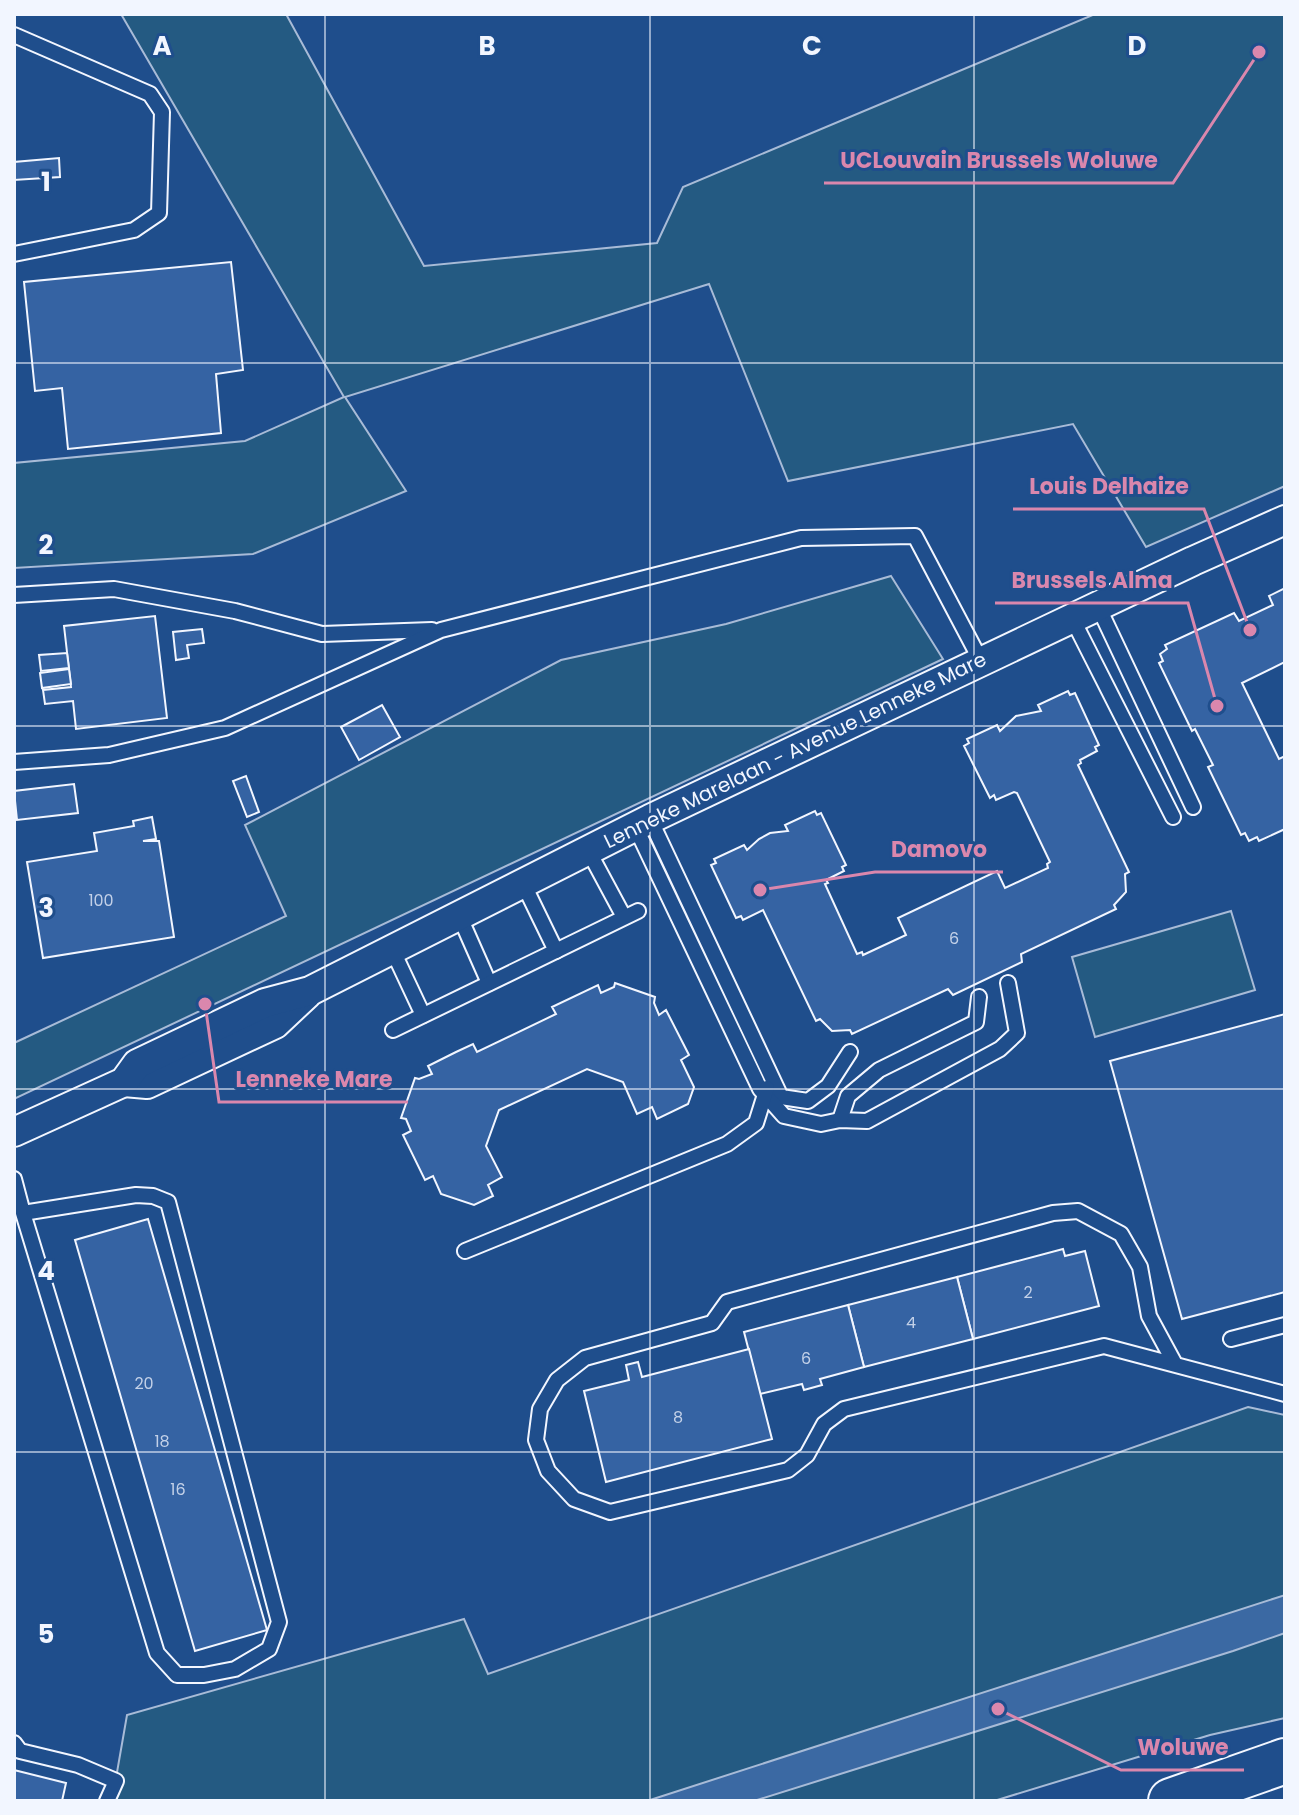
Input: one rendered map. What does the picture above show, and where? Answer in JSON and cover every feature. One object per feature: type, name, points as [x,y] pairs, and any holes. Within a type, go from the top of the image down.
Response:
[{"type":"highway","points":[[1171,1801],[1285,1761]]},
{"type":"street","name":"Lenneke Marelaan - Avenue Lenneke Mare","points":[[14,1132],[124,1082],[137,1064],[265,1003],[310,991],[642,822],[1285,520]]},
{"type":"lane","points":[[14,35],[150,94],[162,112],[159,213],[134,230],[14,254]]},
{"type":"lane","points":[[14,762],[109,755],[225,728],[441,630],[801,538],[915,536],[981,661]]},
{"type":"lane","points":[[14,595],[114,589],[235,611],[322,634],[441,630]]},
{"type":"lane","points":[[1098,606],[1193,807]]},
{"type":"lane","points":[[1072,618],[1173,817]]},
{"type":"lane","points":[[642,822],[781,1097],[808,1101],[828,1086],[850,1052]]},
{"type":"lane","points":[[642,822],[760,1089],[784,1116],[821,1124],[840,1120],[867,1121],[1000,1049],[1017,1033],[1008,983]]},
{"type":"lane","points":[[393,1030],[631,914],[588,850]]},
{"type":"lane","points":[[523,883],[556,951]]},
{"type":"lane","points":[[459,915],[489,983]]},
{"type":"lane","points":[[392,949],[423,1015]]},
{"type":"lane","points":[[840,1120],[848,1096],[879,1070],[976,1022],[979,997]]},
{"type":"lane","points":[[465,1251],[727,1144],[756,1123],[770,1072]]},
{"type":"lane","points":[[14,1179],[23,1213],[157,1653],[177,1675],[204,1675],[235,1669],[269,1649],[279,1622],[168,1202],[153,1196],[136,1195],[23,1213]]},
{"type":"lane","points":[[1175,1364],[1149,1316],[1140,1267],[1121,1234],[1078,1211],[1053,1213],[727,1302],[712,1323],[585,1358],[557,1380],[540,1409],[536,1440],[548,1471],[574,1499],[610,1512],[788,1470],[807,1455],[824,1424],[844,1409],[1104,1346],[1285,1394]]},
{"type":"lane","points":[[1231,1339],[1285,1325]]},
{"type":"lane","points":[[14,1743],[20,1751],[78,1765],[116,1781],[107,1801]]},
{"type":"shaded area","points":[[121,14],[286,14],[424,266],[657,243],[683,187],[1095,14],[1285,14],[1285,486],[1146,547],[1073,424],[788,481],[709,284],[345,397],[406,491],[253,554],[14,568],[14,463],[245,441],[344,397]]},
{"type":"shaded area","points":[[891,576],[943,659],[14,1099],[14,1043],[286,916],[245,825],[561,660],[726,624]]},
{"type":"shaded area","points":[[1231,911],[1255,990],[1095,1037],[1072,957]]},
{"type":"shaded area","points":[[1248,1407],[1285,1415],[1285,1718],[1210,1735],[994,1801],[112,1801],[127,1715],[464,1619],[488,1674]]},
{"type":"shaded area","points":[[1285,1595],[1285,1633],[1233,1651],[754,1801],[647,1801]]},
{"type":"building","points":[[59,158],[60,177],[14,180],[14,162]]},
{"type":"building","points":[[231,262],[243,370],[216,374],[221,433],[68,449],[62,388],[35,391],[24,282]]},
{"type":"building","points":[[1285,588],[1285,662],[1242,683],[1279,759],[1285,756],[1285,829],[1259,841],[1257,837],[1249,841],[1245,833],[1241,835],[1208,767],[1213,765],[1195,729],[1192,731],[1159,663],[1163,661],[1160,654],[1167,649],[1165,645],[1234,613],[1239,621],[1273,605],[1269,596]]},
{"type":"building","points":[[155,616],[167,718],[76,729],[73,701],[45,704],[43,690],[71,687],[64,626]]},
{"type":"building","points":[[202,629],[204,643],[187,645],[189,658],[176,660],[173,632]]},
{"type":"building","points":[[67,653],[69,668],[41,671],[39,655]]},
{"type":"building","points":[[69,669],[71,684],[42,688],[40,673]]},
{"type":"building","points":[[1068,691],[1070,695],[1075,693],[1099,745],[1095,747],[1097,751],[1080,760],[1078,765],[1129,872],[1125,874],[1126,892],[1114,905],[1116,909],[1021,954],[1022,962],[953,995],[948,989],[852,1034],[850,1030],[832,1031],[820,1019],[816,1021],[763,910],[743,920],[741,916],[736,918],[711,865],[716,863],[714,859],[744,845],[747,850],[770,833],[788,831],[785,825],[815,811],[817,815],[821,813],[846,865],[842,867],[844,871],[826,880],[828,883],[825,884],[857,954],[862,952],[863,955],[906,935],[898,918],[997,871],[1005,888],[1048,868],[1050,862],[1017,793],[996,800],[994,795],[990,798],[964,746],[969,743],[967,739],[997,725],[1000,731],[1016,716],[1041,711],[1038,705]]},
{"type":"building","points":[[382,705],[400,737],[359,760],[341,727]]},
{"type":"building","points":[[246,776],[259,812],[247,817],[233,781]]},
{"type":"building","points":[[74,784],[78,813],[17,820],[14,791]]},
{"type":"building","points":[[152,817],[156,839],[143,841],[159,841],[174,937],[43,958],[27,862],[97,851],[94,833],[134,826],[133,821]]},
{"type":"building","points":[[615,983],[655,997],[659,1015],[666,1010],[689,1055],[681,1060],[694,1087],[688,1104],[657,1119],[652,1107],[637,1114],[623,1082],[587,1069],[499,1110],[486,1146],[502,1177],[488,1185],[493,1196],[474,1205],[441,1194],[433,1176],[425,1180],[403,1135],[411,1131],[406,1119],[401,1118],[415,1078],[432,1074],[428,1066],[456,1052],[473,1044],[477,1052],[556,1014],[552,1007],[598,985],[601,993],[614,987]]},
{"type":"building","points":[[1285,1014],[1285,1292],[1182,1319],[1110,1061]]},
{"type":"building","points":[[148,1219],[267,1630],[195,1651],[75,1240]]},
{"type":"building","points":[[1063,1249],[1065,1256],[1085,1251],[1099,1306],[973,1339],[957,1277]]},
{"type":"building","points":[[957,1277],[973,1339],[864,1367],[848,1305]]},
{"type":"building","points":[[848,1305],[864,1367],[820,1379],[822,1385],[804,1390],[802,1384],[760,1394],[744,1332]]},
{"type":"building","points":[[749,1349],[772,1439],[606,1482],[584,1391],[629,1380],[626,1365],[638,1362],[642,1377]]},
{"type":"building","points":[[14,1770],[66,1783],[62,1801],[14,1801]]},
{"type":"place","name":"UCLouvain Brussels Woluwe","points":[[1259,52]]},
{"type":"place","name":"Louis Delhaize","points":[[1250,630]]},
{"type":"place","name":"Brussels Alma","points":[[1217,706]]},
{"type":"place","name":"Damovo","points":[[760,890]]},
{"type":"place","name":"Lenneke Mare","points":[[205,1004]]},
{"type":"place","name":"Woluwe","points":[[998,1709]]}]
